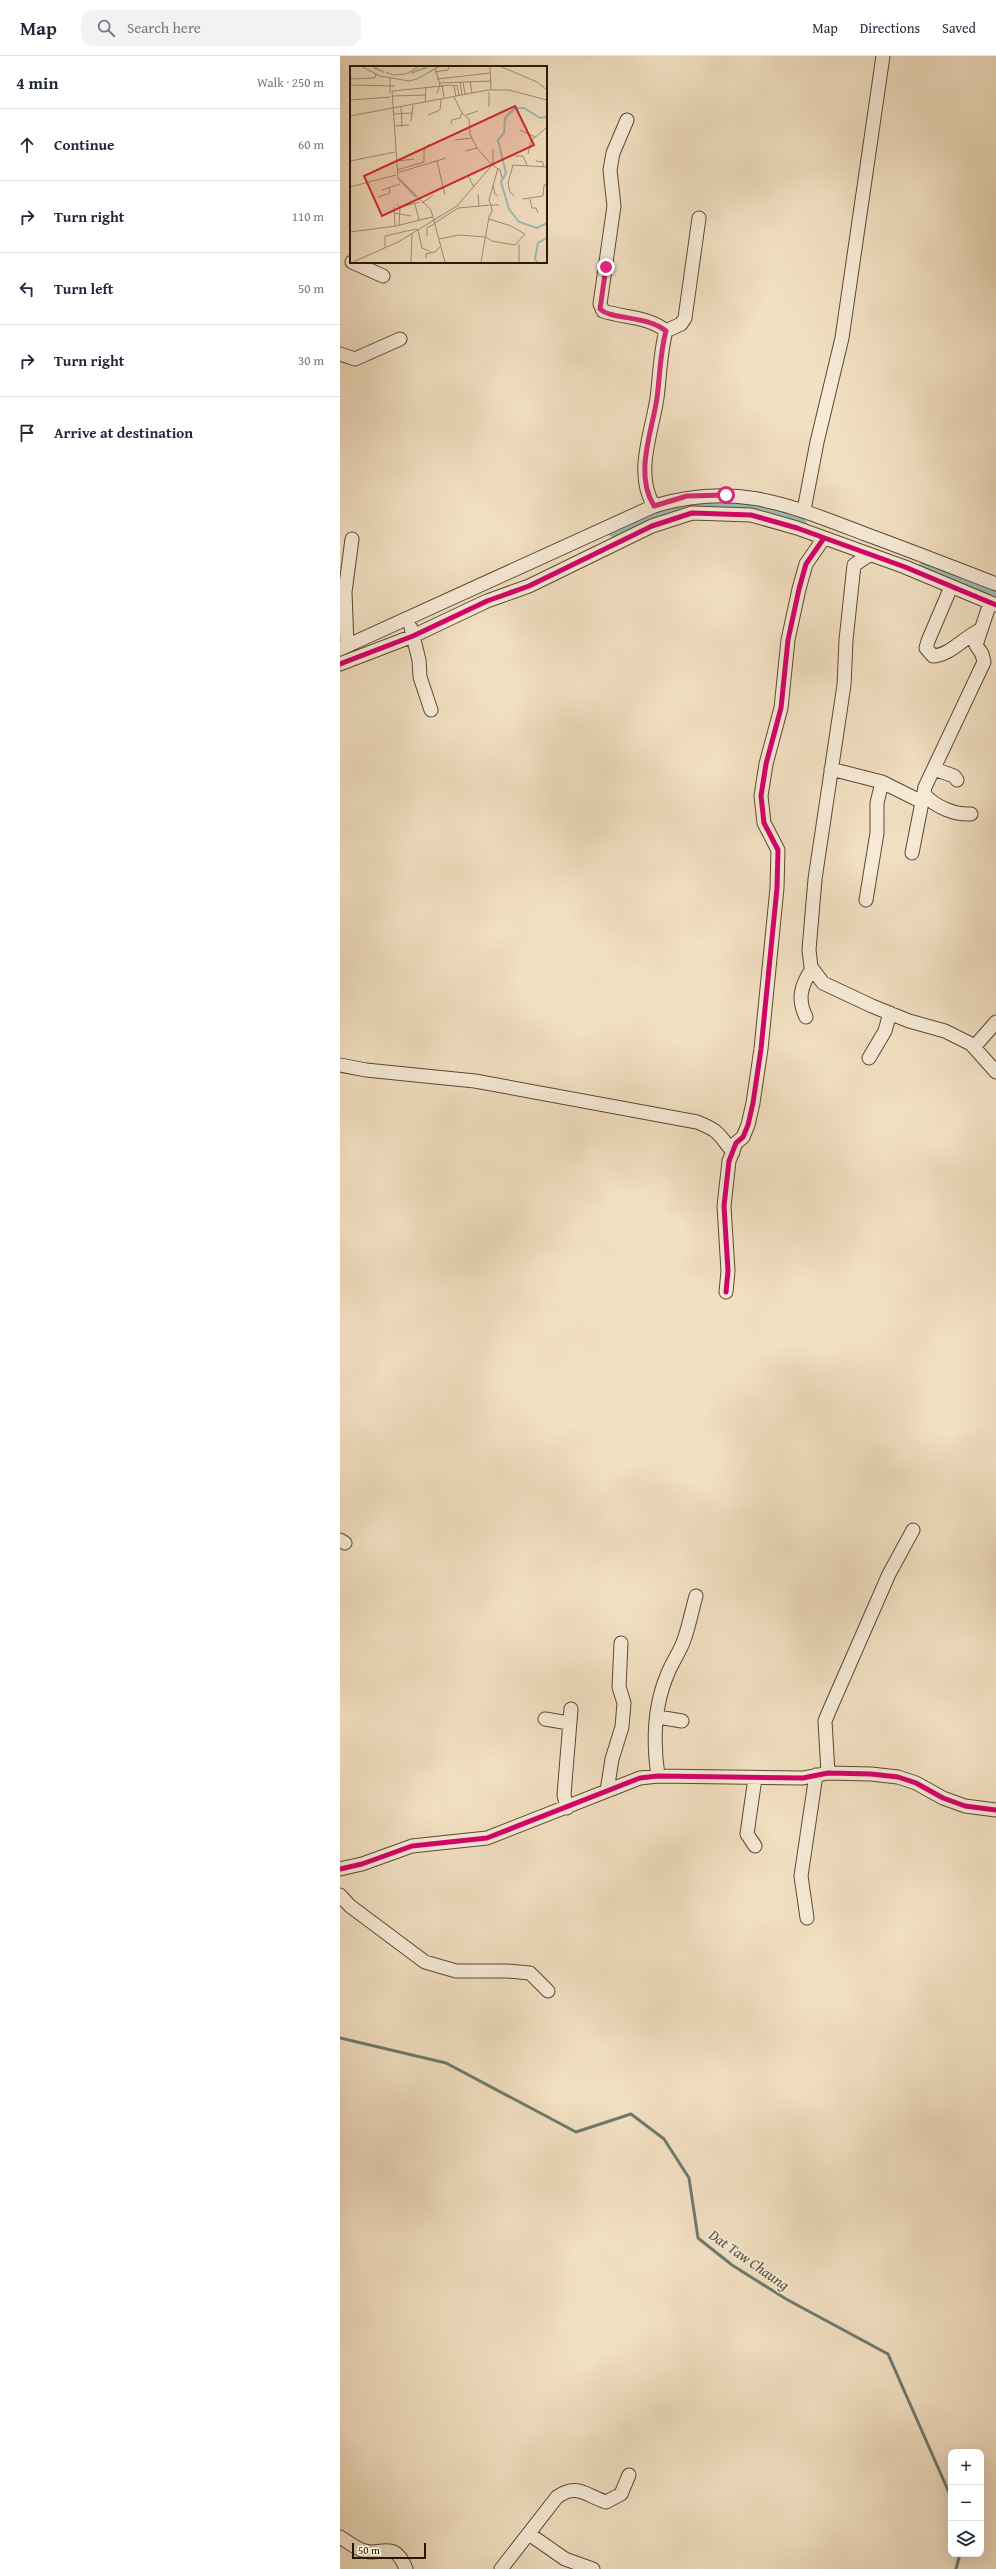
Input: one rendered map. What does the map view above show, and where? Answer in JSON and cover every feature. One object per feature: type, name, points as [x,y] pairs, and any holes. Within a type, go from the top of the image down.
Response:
[{"type":"street","points":[[804,510],[817,442],[842,338],[883,56]]},
{"type":"street","points":[[627,120],[613,154],[610,170],[614,206],[600,304],[603,311],[618,316],[639,318],[659,325],[666,331]]},
{"type":"street","points":[[666,331],[681,324],[685,318],[699,218]]},
{"type":"street","points":[[340,257],[350,262]]},
{"type":"street","points":[[353,263],[383,276]]},
{"type":"street","points":[[654,506],[646,486],[645,469],[656,399],[661,351],[666,331]]},
{"type":"street","points":[[340,354],[356,359],[400,339]]},
{"type":"street","points":[[340,664],[410,627],[654,506],[687,496],[726,495],[764,499],[804,510],[915,563],[951,587],[993,604],[980,630],[976,645],[982,654],[984,662],[935,766],[923,798],[912,853]]},
{"type":"street","points":[[352,539],[345,592],[344,647],[410,627],[529,586],[652,526],[692,513],[752,514],[869,555],[915,563],[996,584]]},
{"type":"street","points":[[726,1292],[728,1271],[724,1206],[729,1160],[748,1125],[753,1103],[761,1050],[777,888],[778,850],[764,823],[761,796],[766,764],[781,708],[788,640],[798,589],[806,564],[824,538]]},
{"type":"street","points":[[869,555],[854,565],[846,640],[844,685],[815,879],[809,950],[812,969],[823,982],[890,1013],[945,1031],[975,1046],[996,1072]]},
{"type":"street","points":[[951,587],[928,641],[926,648],[928,652],[933,656],[941,655],[969,635],[980,630]]},
{"type":"street","points":[[410,627],[420,677],[431,710]]},
{"type":"street","points":[[935,766],[957,776]]},
{"type":"street","points":[[831,769],[882,782],[929,800],[952,813],[971,814]]},
{"type":"street","points":[[866,900],[877,833],[877,803],[882,782]]},
{"type":"street","points":[[806,1017],[800,997],[803,982],[812,969]]},
{"type":"street","points":[[869,1058],[885,1032],[890,1013]]},
{"type":"street","points":[[975,1046],[996,1022]]},
{"type":"street","points":[[340,1065],[366,1070],[415,1073],[481,1082],[697,1122],[714,1129],[723,1136],[733,1152]]},
{"type":"street","points":[[807,1918],[801,1876],[822,1774],[826,1721],[889,1574],[913,1530]]},
{"type":"street","points":[[658,1776],[654,1750],[664,1683],[684,1638],[696,1596]]},
{"type":"street","points":[[607,1791],[612,1759],[622,1727],[624,1703],[619,1687],[621,1643]]},
{"type":"street","points":[[568,1808],[564,1795],[571,1709]]},
{"type":"street","points":[[658,1717],[682,1722]]},
{"type":"street","points":[[545,1720],[569,1723]]},
{"type":"street","points":[[340,1869],[412,1846],[487,1838],[568,1808],[640,1778],[658,1776],[755,1778],[822,1774],[898,1776],[916,1783],[943,1798],[965,1806],[996,1810]]},
{"type":"street","points":[[755,1778],[747,1834],[755,1846]]},
{"type":"street","points":[[340,1895],[356,1910],[425,1962],[456,1971],[507,1970],[530,1973],[548,1991]]},
{"type":"street","points":[[501,2569],[557,2497],[568,2490],[576,2490],[606,2502],[621,2494],[629,2475]]},
{"type":"street","points":[[529,2534],[565,2559],[592,2569]]},
{"type":"street","points":[[340,2537],[364,2551],[386,2550],[392,2552],[401,2560],[406,2569]]},
{"type":"waterway","points":[[613,532],[672,509],[698,507],[763,509],[802,524]]},
{"type":"waterway","points":[[922,568],[996,595]]},
{"type":"waterway","name":"Dat Taw Chaung","points":[[340,2038],[446,2063],[576,2132],[631,2114],[664,2139],[689,2178],[698,2238],[732,2265],[786,2299],[888,2354],[948,2490]]},
{"type":"waterway","name":"Dat Taw Chaung","points":[[956,2569],[959,2557]]},
{"type":"cycle path","points":[[340,664],[413,636],[487,601],[529,586],[652,526],[692,513],[751,515],[797,528],[905,567],[996,605]]},
{"type":"cycle path","points":[[726,1292],[728,1271],[724,1206],[729,1161],[736,1143],[743,1137],[748,1125],[753,1103],[761,1049],[777,888],[778,850],[764,823],[761,796],[766,764],[781,708],[788,640],[799,589],[806,564],[824,538]]},
{"type":"cycle path","points":[[340,1869],[362,1864],[412,1846],[487,1838],[640,1778],[658,1776],[803,1778],[828,1773],[871,1774],[898,1777],[916,1783],[943,1798],[965,1806],[996,1810]]},
{"type":"route","points":[[606,267],[600,309],[618,316],[639,318],[659,325],[666,331],[661,351],[656,399],[645,469],[646,486],[649,498],[654,506],[687,496],[726,495]]}]
